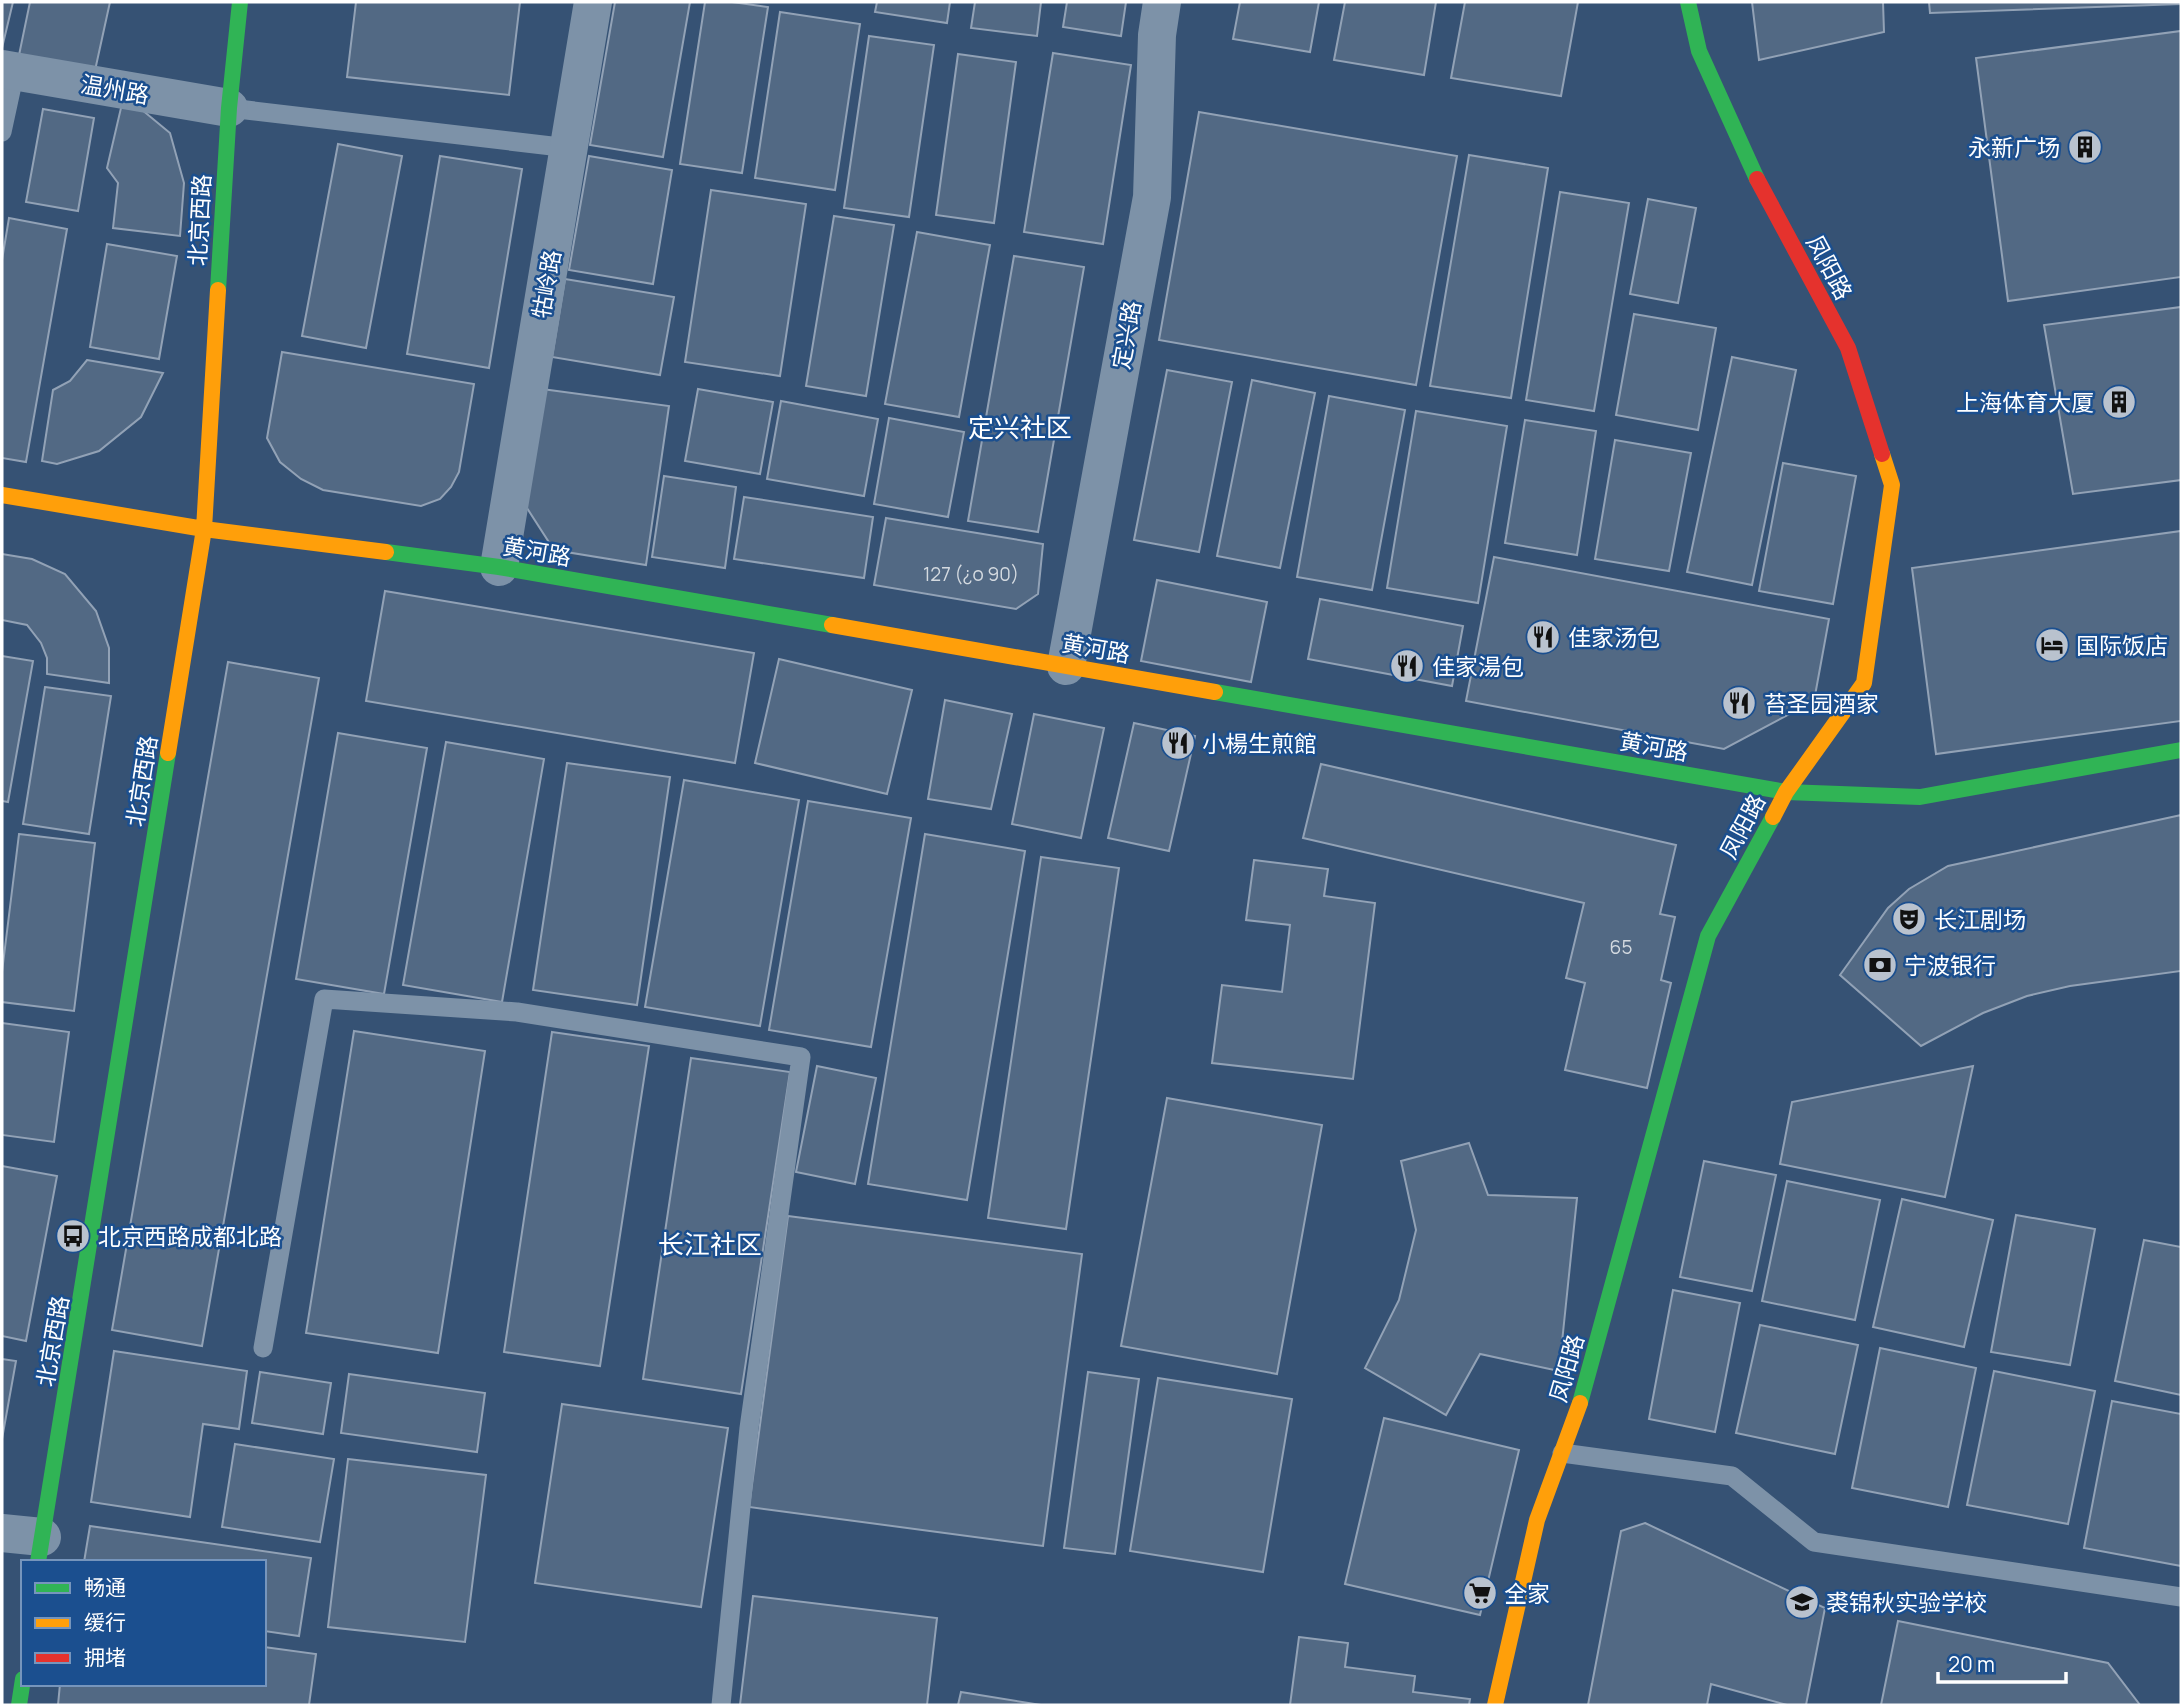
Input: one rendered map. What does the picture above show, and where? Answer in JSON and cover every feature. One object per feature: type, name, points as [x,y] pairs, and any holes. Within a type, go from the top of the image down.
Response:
[{"type":"street","name":"北京西路","points":[[40,1549],[93,1235],[204,529],[229,108],[240,2]]},
{"type":"street","name":"牯岭路","points":[[499,567],[593,2]]},
{"type":"street","name":"定兴路","points":[[1066,666],[1152,197],[1157,35],[1162,2]]},
{"type":"street","name":"凤阳路","points":[[1496,1705],[1537,1520],[1578,1411],[1708,936],[1786,792],[1864,683],[1892,485],[1848,348],[1754,171],[1699,51],[1688,2]]},
{"type":"street","name":"温州路","points":[[8,71],[229,108]]},
{"type":"street","name":"黄河路","points":[[2,495],[204,529],[499,567],[1786,792],[1920,797],[2181,750]]},
{"type":"street","points":[[2,1533],[40,1549]]},
{"type":"street","points":[[19,1705],[22,1686]]},
{"type":"lane","points":[[2,132],[8,71]]},
{"type":"lane","points":[[229,108],[569,148]]},
{"type":"lane","points":[[263,1348],[324,999],[517,1012],[801,1057],[749,1428],[721,1705]]},
{"type":"lane","points":[[1562,1453],[1732,1476],[1814,1542],[2181,1597]]},
{"type":"building","points":[[2,2],[13,2],[2,48]]},
{"type":"building","points":[[30,2],[110,2],[94,75],[18,60]]},
{"type":"building","points":[[356,2],[520,2],[509,95],[347,77]]},
{"type":"building","points":[[615,2],[690,2],[663,157],[590,145]]},
{"type":"building","points":[[705,2],[732,2],[768,7],[742,173],[680,164]]},
{"type":"building","points":[[877,2],[950,2],[947,23],[875,12]]},
{"type":"building","points":[[975,2],[1041,2],[1037,36],[971,28]]},
{"type":"building","points":[[1067,2],[1126,2],[1121,36],[1063,27]]},
{"type":"building","points":[[1240,2],[1319,2],[1310,52],[1233,39]]},
{"type":"building","points":[[1345,2],[1436,2],[1424,75],[1334,60]]},
{"type":"building","points":[[1465,2],[1578,2],[1561,96],[1451,78]]},
{"type":"building","points":[[1752,2],[1883,2],[1884,32],[1759,60]]},
{"type":"building","points":[[1929,2],[2181,2],[2181,4],[1930,13]]},
{"type":"building","points":[[780,12],[860,24],[835,190],[755,178]]},
{"type":"building","name":"永新广场","points":[[2181,31],[2181,277],[2008,301],[1976,58]]},
{"type":"building","points":[[869,36],[934,45],[909,217],[844,208]]},
{"type":"building","points":[[1053,53],[1131,65],[1103,244],[1024,232]]},
{"type":"building","points":[[958,54],[1016,62],[994,223],[936,215]]},
{"type":"building","points":[[124,95],[170,133],[184,183],[180,236],[113,228],[118,183],[107,168]]},
{"type":"building","points":[[43,109],[94,118],[78,211],[26,202]]},
{"type":"building","points":[[1199,112],[1457,156],[1416,385],[1159,340]]},
{"type":"building","points":[[338,144],[402,156],[366,348],[302,336]]},
{"type":"building","points":[[1469,155],[1548,168],[1511,398],[1430,386]]},
{"type":"building","points":[[440,156],[522,169],[489,368],[407,354]]},
{"type":"building","points":[[589,156],[672,170],[653,284],[569,270]]},
{"type":"building","points":[[711,190],[806,204],[780,376],[685,362]]},
{"type":"building","points":[[1560,192],[1629,203],[1594,411],[1526,400]]},
{"type":"building","points":[[1648,199],[1696,208],[1678,303],[1630,294]]},
{"type":"building","points":[[834,216],[894,225],[866,396],[806,386]]},
{"type":"building","points":[[9,218],[67,229],[26,462],[2,458],[2,260]]},
{"type":"building","points":[[917,232],[990,245],[959,417],[885,404]]},
{"type":"building","points":[[107,244],[177,256],[159,359],[90,347]]},
{"type":"building","points":[[1014,256],[1084,267],[1038,532],[968,521]]},
{"type":"building","points":[[565,279],[674,297],[660,375],[552,357]]},
{"type":"building","name":"上海体育大厦","points":[[2181,307],[2181,480],[2073,494],[2044,325]]},
{"type":"building","points":[[1634,314],[1716,328],[1698,430],[1616,415]]},
{"type":"building","points":[[282,352],[474,384],[459,472],[451,487],[440,499],[421,506],[323,490],[301,479],[280,462],[267,438]]},
{"type":"building","points":[[1732,357],[1796,370],[1752,585],[1687,572]]},
{"type":"building","points":[[87,360],[163,373],[141,417],[99,451],[57,464],[42,461],[53,390],[70,381]]},
{"type":"building","points":[[1167,370],[1232,382],[1199,552],[1134,540]]},
{"type":"building","points":[[1252,380],[1315,393],[1280,568],[1217,556]]},
{"type":"building","points":[[542,389],[669,406],[646,565],[554,550],[525,505]]},
{"type":"building","points":[[698,389],[773,402],[760,474],[685,461]]},
{"type":"building","points":[[1329,396],[1405,410],[1372,590],[1297,577]]},
{"type":"building","points":[[781,401],[878,419],[864,496],[767,479]]},
{"type":"building","points":[[1416,411],[1507,426],[1478,603],[1387,588]]},
{"type":"building","points":[[889,418],[964,432],[948,517],[874,504]]},
{"type":"building","points":[[1525,420],[1596,431],[1577,555],[1505,543]]},
{"type":"building","points":[[1615,440],[1691,453],[1669,571],[1595,559]]},
{"type":"building","points":[[1783,463],[1856,476],[1833,604],[1759,591]]},
{"type":"building","points":[[664,476],[736,487],[725,568],[652,557]]},
{"type":"building","points":[[744,497],[873,517],[864,578],[734,559]]},
{"type":"building","points":[[886,518],[1043,544],[1038,594],[1016,609],[874,585]]},
{"type":"building","name":"国际饭店","points":[[2181,531],[2181,721],[1936,754],[1912,568]]},
{"type":"building","points":[[2,554],[32,559],[65,574],[96,611],[109,648],[109,683],[47,674],[47,658],[41,643],[27,625],[2,620]]},
{"type":"building","points":[[1494,557],[1829,619],[1814,701],[1724,749],[1466,701]]},
{"type":"building","points":[[1157,580],[1267,602],[1251,682],[1141,661]]},
{"type":"building","points":[[385,591],[754,653],[735,763],[366,701]]},
{"type":"building","points":[[1320,599],[1463,626],[1452,686],[1308,659]]},
{"type":"building","points":[[2,656],[33,661],[8,802],[2,801]]},
{"type":"building","points":[[779,659],[912,690],[887,794],[755,763]]},
{"type":"building","points":[[228,662],[319,678],[202,1346],[112,1330]]},
{"type":"building","points":[[45,687],[111,696],[89,834],[23,824]]},
{"type":"building","points":[[945,700],[1012,714],[991,809],[928,799]]},
{"type":"building","points":[[1034,714],[1104,728],[1081,838],[1012,824]]},
{"type":"building","points":[[1134,723],[1195,736],[1169,851],[1108,838]]},
{"type":"building","points":[[338,733],[427,748],[384,994],[296,979]]},
{"type":"building","points":[[446,742],[544,759],[502,1002],[403,985]]},
{"type":"building","points":[[567,763],[670,777],[637,1005],[533,990]]},
{"type":"building","points":[[1321,764],[1676,845],[1660,914],[1675,917],[1661,980],[1671,983],[1647,1088],[1565,1070],[1585,983],[1566,978],[1584,903],[1303,838]]},
{"type":"building","points":[[684,780],[799,800],[760,1026],[645,1007]]},
{"type":"building","points":[[808,801],[911,818],[871,1047],[769,1030]]},
{"type":"building","points":[[2181,815],[2181,971],[2070,986],[2027,996],[1983,1013],[1921,1046],[1840,975],[1888,908],[1909,889],[1948,866]]},
{"type":"building","points":[[19,834],[95,843],[74,1011],[2,1002],[2,972]]},
{"type":"building","points":[[925,834],[1025,851],[967,1200],[868,1184]]},
{"type":"building","points":[[1041,857],[1119,868],[1066,1229],[988,1218]]},
{"type":"building","points":[[1254,860],[1328,869],[1324,896],[1375,903],[1353,1079],[1212,1063],[1222,985],[1282,992],[1290,925],[1246,920]]},
{"type":"building","points":[[2,1023],[69,1032],[54,1142],[2,1135]]},
{"type":"building","points":[[354,1031],[485,1051],[438,1353],[306,1333]]},
{"type":"building","points":[[552,1032],[649,1046],[600,1366],[504,1352]]},
{"type":"building","points":[[691,1058],[790,1072],[741,1394],[643,1379]]},
{"type":"building","points":[[817,1066],[876,1078],[855,1184],[796,1172]]},
{"type":"building","points":[[1973,1066],[1945,1197],[1780,1164],[1792,1102]]},
{"type":"building","points":[[1167,1098],[1322,1125],[1277,1374],[1121,1346]]},
{"type":"building","points":[[1469,1143],[1488,1195],[1577,1198],[1559,1371],[1480,1354],[1446,1415],[1365,1368],[1399,1300],[1416,1230],[1401,1161]]},
{"type":"building","points":[[1704,1161],[1776,1175],[1752,1291],[1680,1277]]},
{"type":"building","points":[[2,1166],[57,1176],[26,1341],[2,1336]]},
{"type":"building","points":[[1787,1181],[1880,1200],[1855,1320],[1762,1301]]},
{"type":"building","points":[[1902,1199],[1993,1220],[1964,1347],[1873,1327]]},
{"type":"building","points":[[2016,1215],[2095,1229],[2070,1365],[1991,1352]]},
{"type":"building","points":[[788,1216],[1082,1254],[1043,1546],[749,1507]]},
{"type":"building","points":[[2144,1240],[2181,1247],[2181,1395],[2115,1381]]},
{"type":"building","points":[[1673,1290],[1740,1303],[1715,1432],[1649,1419]]},
{"type":"building","points":[[1760,1325],[1858,1345],[1835,1454],[1736,1433]]},
{"type":"building","points":[[1880,1348],[1976,1368],[1948,1507],[1852,1488]]},
{"type":"building","points":[[114,1351],[247,1371],[239,1429],[203,1424],[190,1517],[91,1502]]},
{"type":"building","points":[[2,1359],[16,1361],[2,1439]]},
{"type":"building","points":[[1994,1371],[2095,1391],[2068,1524],[1967,1505]]},
{"type":"building","points":[[260,1372],[331,1383],[323,1434],[252,1423]]},
{"type":"building","points":[[1088,1372],[1139,1379],[1115,1554],[1064,1548]]},
{"type":"building","points":[[349,1374],[485,1393],[477,1452],[341,1433]]},
{"type":"building","points":[[1158,1378],[1292,1399],[1263,1572],[1130,1551]]},
{"type":"building","points":[[2112,1401],[2181,1414],[2181,1566],[2084,1548]]},
{"type":"building","points":[[562,1404],[728,1428],[701,1607],[535,1583]]},
{"type":"building","points":[[1384,1418],[1519,1450],[1480,1615],[1345,1584]]},
{"type":"building","points":[[235,1444],[334,1459],[320,1542],[222,1527]]},
{"type":"building","points":[[348,1459],[486,1475],[465,1642],[328,1627]]},
{"type":"building","points":[[1645,1523],[1825,1608],[1806,1705],[1787,1705],[1711,1684],[1707,1705],[1588,1705],[1621,1531]]},
{"type":"building","points":[[90,1526],[311,1558],[299,1636],[266,1631],[266,1560],[84,1560]]},
{"type":"building","points":[[753,1596],[937,1618],[927,1705],[740,1705]]},
{"type":"building","points":[[1898,1621],[2108,1663],[2140,1705],[1881,1705]]},
{"type":"building","points":[[1299,1637],[1348,1643],[1345,1667],[1415,1676],[1413,1692],[1470,1699],[1469,1705],[1290,1705]]},
{"type":"building","points":[[266,1647],[316,1654],[309,1705],[58,1705],[60,1686],[266,1686]]},
{"type":"building","points":[[961,1692],[1041,1705],[958,1705]]},
{"type":"traffic: fast","points":[[218,290],[229,108],[240,2]]},
{"type":"traffic: fast","points":[[1688,2],[1699,51],[1757,179]]},
{"type":"traffic: fast","points":[[386,552],[499,567],[832,625]]},
{"type":"traffic: fast","points":[[1215,692],[1786,792],[1920,797],[2181,750]]},
{"type":"traffic: fast","points":[[38,1560],[168,753]]},
{"type":"traffic: fast","points":[[1580,1403],[1708,936],[1773,817]]},
{"type":"traffic: fast","points":[[19,1705],[22,1686]]},
{"type":"traffic: slow","points":[[168,753],[204,529],[218,290]]},
{"type":"traffic: slow","points":[[1773,817],[1786,792],[1864,683],[1892,485],[1882,454]]},
{"type":"traffic: slow","points":[[2,495],[204,529],[386,552]]},
{"type":"traffic: slow","points":[[832,625],[1215,692]]},
{"type":"traffic: slow","points":[[1495,1705],[1537,1520],[1580,1403]]},
{"type":"traffic: jam","points":[[1757,179],[1848,348],[1882,454]]},
{"type":"place","name":"永新广场","points":[[2085,147]]},
{"type":"place","name":"上海体育大厦","points":[[2119,402]]},
{"type":"place","name":"佳家汤包","points":[[1543,637]]},
{"type":"place","name":"国际饭店","points":[[2052,645]]},
{"type":"place","name":"佳家湯包","points":[[1407,666]]},
{"type":"place","name":"苔圣园酒家","points":[[1739,703]]},
{"type":"place","name":"小楊生煎館","points":[[1178,743]]},
{"type":"place","name":"长江剧场","points":[[1909,919]]},
{"type":"place","name":"宁波银行","points":[[1880,965]]},
{"type":"place","name":"北京西路成都北路","points":[[73,1236]]},
{"type":"place","name":"全家","points":[[1480,1593]]},
{"type":"place","name":"裘锦秋实验学校","points":[[1802,1602]]},
{"type":"district","name":"定兴社区","points":[[1020,427]]},
{"type":"district","name":"长江社区","points":[[710,1244]]}]
